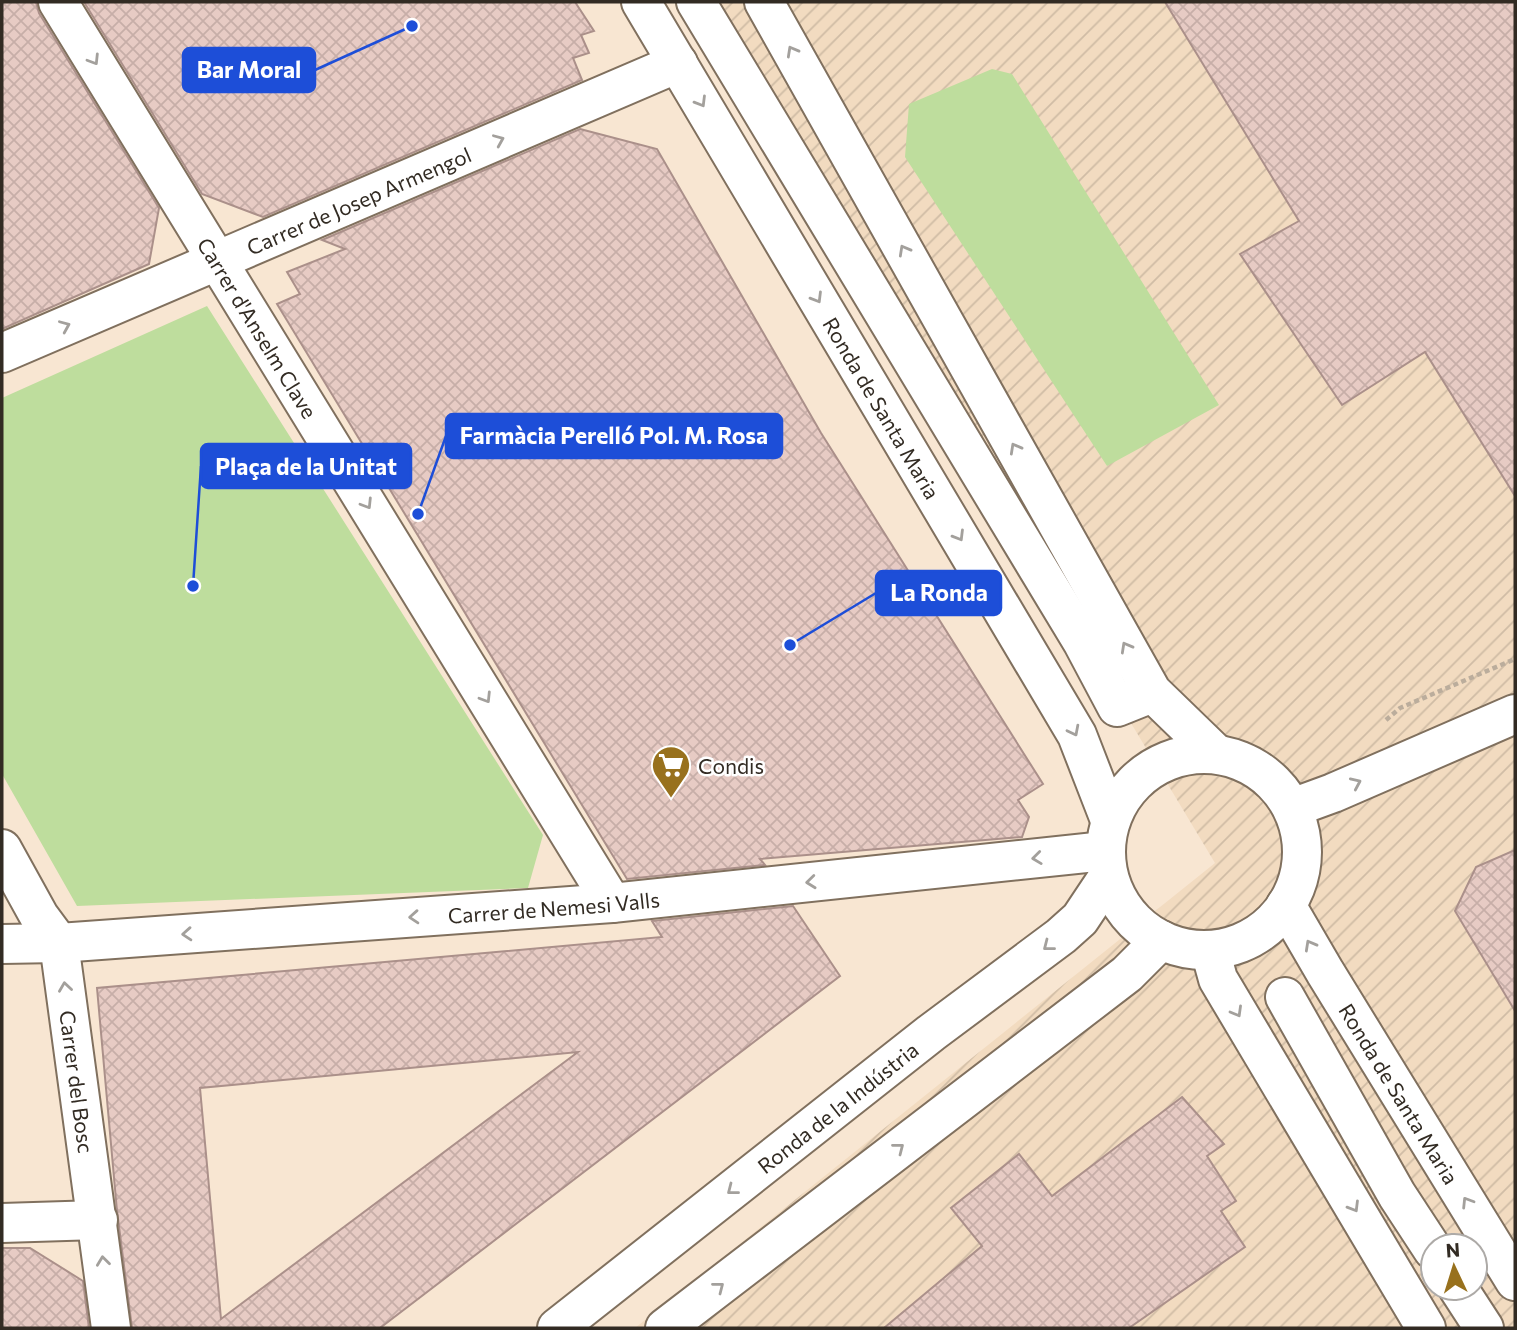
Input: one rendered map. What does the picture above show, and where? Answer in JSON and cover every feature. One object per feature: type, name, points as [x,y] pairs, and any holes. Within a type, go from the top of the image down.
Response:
[{"type":"street","name":"Carrer d'Anselm Clave","points":[[58,2],[612,903]]},
{"type":"street","name":"Ronda de Santa Maria","points":[[641,2],[1077,735],[1108,849]]},
{"type":"street","points":[[696,2],[1083,643],[1119,708]]},
{"type":"street","points":[[764,2],[1152,692],[1216,754]]},
{"type":"street","name":"Carrer de Josep Armengol","points":[[2,353],[678,63]]},
{"type":"street","points":[[1292,808],[1333,793],[1515,714]]},
{"type":"street","points":[[1216,754],[1247,764],[1273,782],[1292,808],[1300,832],[1302,858],[1297,883],[1286,905],[1266,928],[1240,943],[1210,950],[1185,948],[1161,940],[1138,925],[1120,903],[1108,849],[1126,791],[1152,768],[1183,755],[1216,754]]},
{"type":"street","name":"Carrer del Bosc","points":[[2,849],[39,916],[59,943],[111,1328]]},
{"type":"street","name":"Carrer de Nemesi Valls","points":[[2,944],[59,943],[612,903],[1108,849]]},
{"type":"street","name":"Ronda de la Indústria","points":[[557,1328],[1080,919],[1108,849]]},
{"type":"street","name":"Ronda de Santa Maria","points":[[1286,905],[1515,1281]]},
{"type":"street","points":[[664,1328],[1127,974],[1161,940]]},
{"type":"street","points":[[1210,950],[1217,979],[1426,1328]]},
{"type":"street","points":[[1288,996],[1397,1195],[1421,1232]]},
{"type":"street","points":[[2,1223],[98,1220]]},
{"type":"street","points":[[1467,1302],[1484,1328]]},
{"type":"shaded area","points":[[698,2],[1515,2],[1515,1328],[635,1328],[1215,863]]},
{"type":"green space","points":[[992,69],[1012,74],[1219,405],[1107,466],[905,157],[909,104]]},
{"type":"green space","points":[[207,306],[543,835],[528,888],[77,906],[2,774],[2,398]]},
{"type":"building","points":[[2,2],[36,2],[39,13],[159,208],[149,264],[2,329]]},
{"type":"building","points":[[84,2],[575,2],[594,31],[581,35],[589,53],[573,58],[582,80],[263,217],[202,194]]},
{"type":"building","points":[[1165,2],[1515,2],[1515,496],[1425,352],[1342,405],[1240,254],[1299,221]]},
{"type":"building","points":[[580,129],[657,149],[821,433],[1043,784],[1018,800],[1029,817],[1022,837],[760,859],[765,865],[627,879],[277,304],[300,294],[287,272],[345,249],[322,240]]},
{"type":"building","points":[[1515,850],[1515,1011],[1455,911],[1476,867]]},
{"type":"building","points":[[793,906],[840,976],[380,1328],[132,1328],[117,1211],[97,988],[662,937],[652,921]],"holes":[[[578,1052],[221,1319],[200,1088]]]},
{"type":"building","points":[[1182,1097],[1224,1144],[1207,1156],[1236,1201],[1221,1211],[1245,1247],[1129,1328],[884,1328],[982,1246],[951,1208],[1019,1154],[1052,1196]]},
{"type":"building","points":[[2,1248],[30,1248],[83,1281],[89,1328],[2,1328]]},
{"type":"place","name":"Bar Moral","points":[[412,26]]},
{"type":"place","name":"Farmàcia Perelló Pol. M. Rosa","points":[[418,514]]},
{"type":"place","name":"Plaça de la Unitat","points":[[193,586]]},
{"type":"place","name":"La Ronda","points":[[790,645]]},
{"type":"place","name":"Condis","points":[[671,799]]}]
